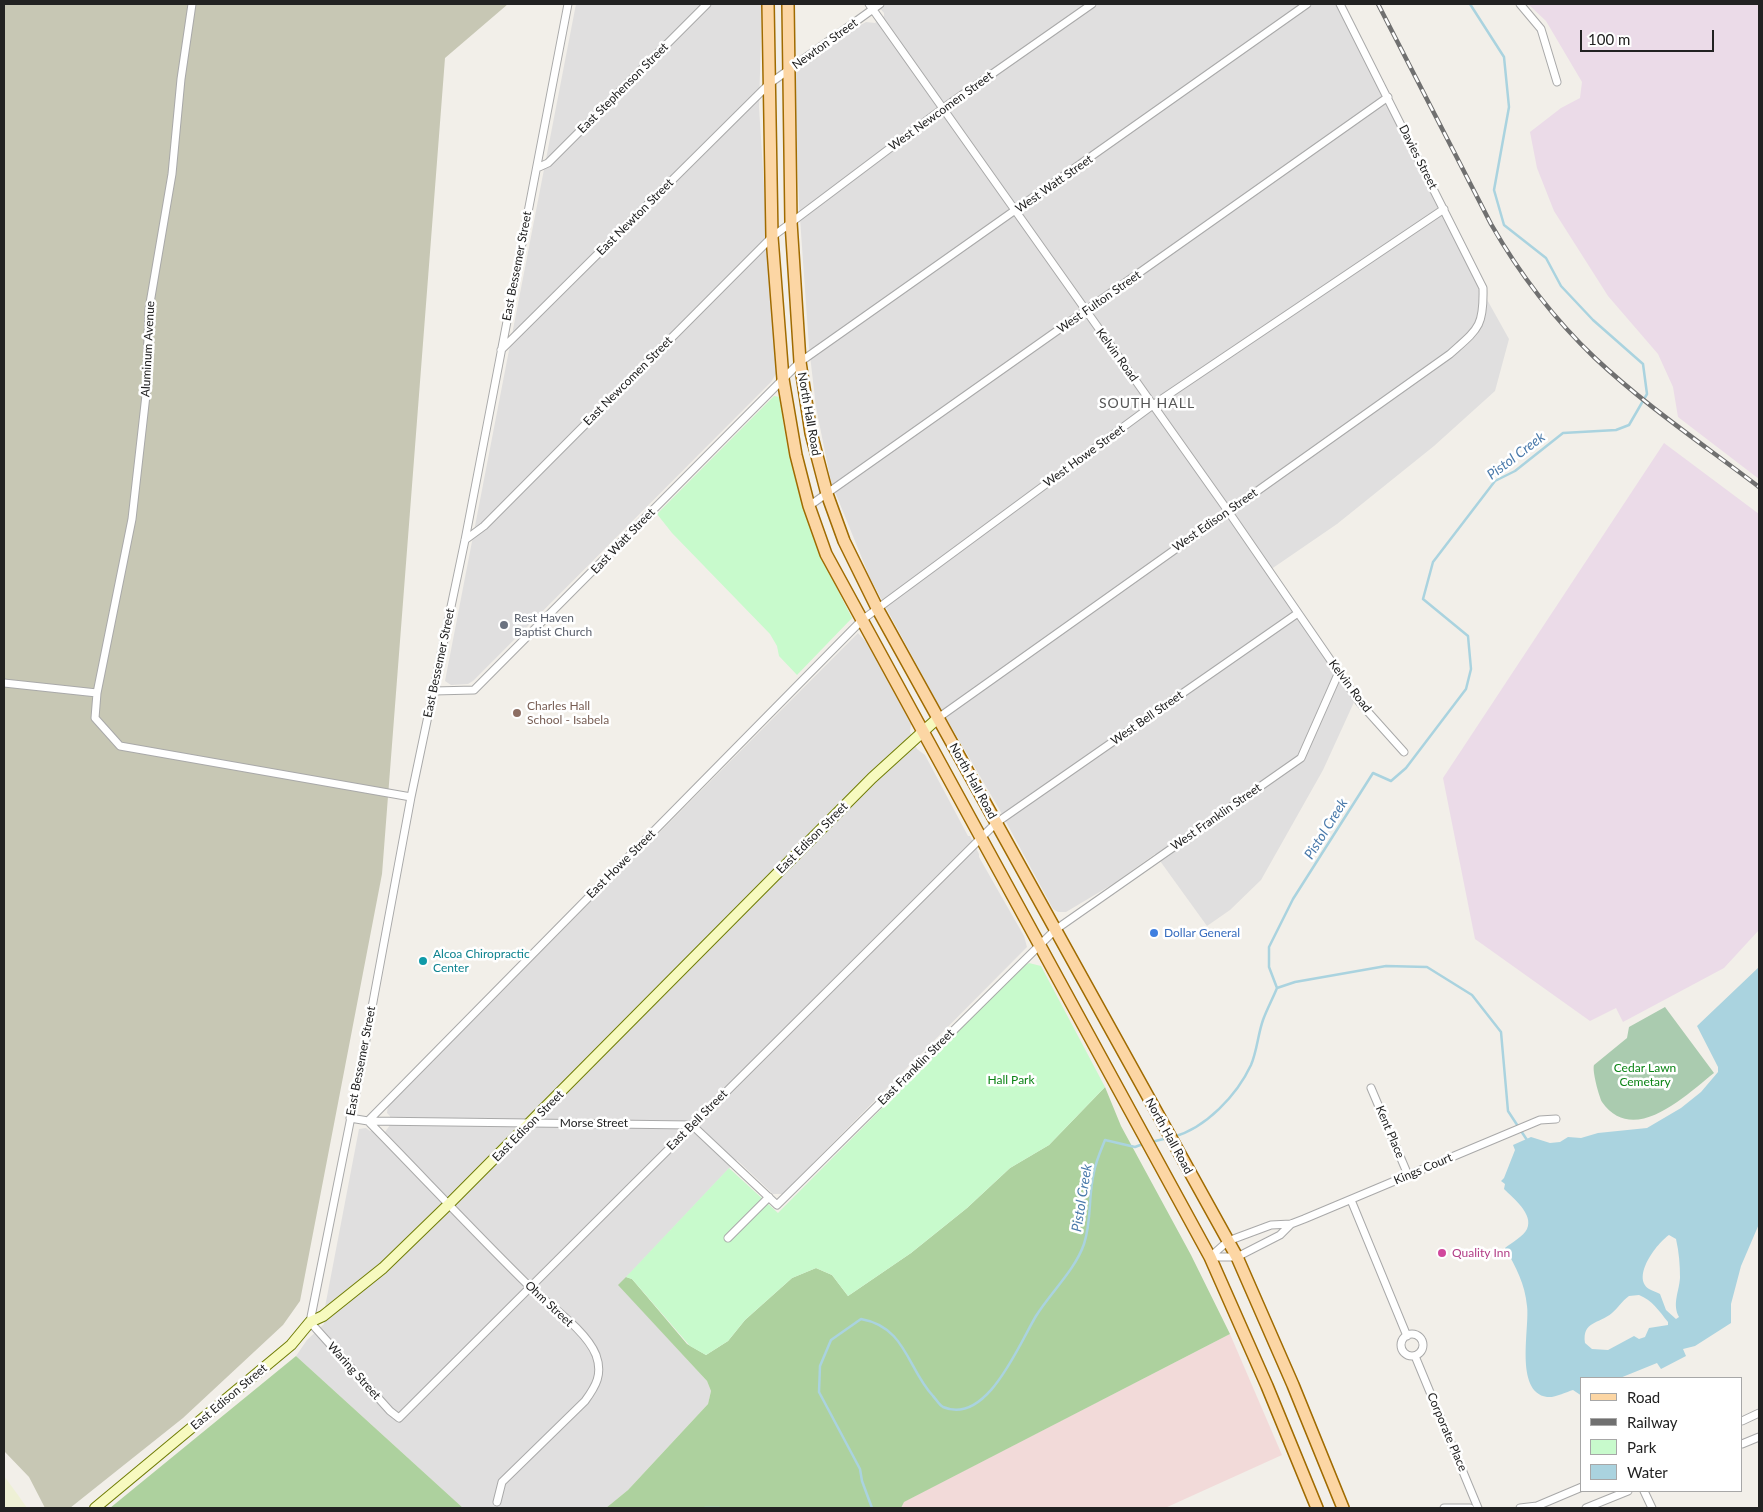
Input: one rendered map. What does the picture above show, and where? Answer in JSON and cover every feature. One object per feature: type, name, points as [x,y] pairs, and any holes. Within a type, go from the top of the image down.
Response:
[{"type":"main road","name":"North Hall Road","points":[[768,4],[772,237],[783,379],[790,427],[809,506],[826,554],[1210,1257],[1267,1386],[1317,1508]]},
{"type":"main road","name":"North Hall Road","points":[[788,4],[787,71],[792,222],[800,362],[811,433],[827,494],[844,541],[877,608],[1228,1241],[1294,1385],[1343,1508]]},
{"type":"street","name":"Aluminum Avenue","points":[[192,4],[181,79],[172,174],[149,308],[146,395],[132,519],[97,693],[95,718],[120,746],[411,797]]},
{"type":"street","name":"East Bessemer Street","points":[[310,1322],[411,797],[465,540],[568,4]]},
{"type":"street","name":"East Stephenson Street","points":[[537,168],[548,163],[707,4]]},
{"type":"street","name":"Newton Street","points":[[769,84],[870,6],[880,4]]},
{"type":"street","name":"West Newcomen Street","points":[[792,222],[942,109],[1092,4]]},
{"type":"street","name":"West Watt Street","points":[[800,362],[1307,4]]},
{"type":"street","name":"Davies Street","points":[[1340,4],[1483,288],[1484,314]]},
{"type":"street","points":[[1520,4],[1541,29],[1557,82]]},
{"type":"street","name":"Kelvin Road","points":[[870,6],[1228,511],[1360,702],[1404,752]]},
{"type":"street","name":"East Newton Street","points":[[501,350],[769,84]]},
{"type":"street","name":"West Fulton Street","points":[[809,506],[1388,97]]},
{"type":"street","name":"West Howe Street","points":[[877,608],[1153,405],[1444,210]]},
{"type":"street","name":"East Newcomen Street","points":[[465,540],[484,526],[772,237],[792,222]]},
{"type":"street","name":"West Edison Street","points":[[938,718],[1450,354],[1473,334],[1484,314]]},
{"type":"street","name":"East Watt Street","points":[[434,691],[474,690],[800,362]]},
{"type":"street","name":"East Howe Street","points":[[368,1121],[862,620],[877,608]]},
{"type":"street","name":"West Bell Street","points":[[996,823],[1298,613]]},
{"type":"street","name":"West Franklin Street","points":[[1055,930],[1301,758],[1339,672]]},
{"type":"street","points":[[4,683],[97,693]]},
{"type":"street","name":"East Edison Street","points":[[95,1508],[291,1345],[310,1322],[323,1316],[383,1268],[531,1123],[922,730],[938,718]]},
{"type":"street","name":"East Bell Street","points":[[399,1418],[996,823]]},
{"type":"street","name":"East Franklin Street","points":[[768,1197],[777,1205],[1055,930]]},
{"type":"street","name":"Kent Place","points":[[1371,1088],[1408,1175]]},
{"type":"street","name":"Morse Street","points":[[350,1118],[368,1121],[692,1126]]},
{"type":"street","name":"Kings Court","points":[[1210,1257],[1228,1241],[1271,1225],[1291,1224],[1540,1120],[1556,1119]]},
{"type":"street","name":"Ohm Street","points":[[368,1121],[531,1288],[591,1346],[599,1367],[598,1379],[585,1400],[502,1482],[497,1502]]},
{"type":"street","points":[[692,1126],[768,1197],[728,1238]]},
{"type":"street","name":"Corporate Place","points":[[1351,1200],[1407,1336]]},
{"type":"street","name":"Kings Court","points":[[1210,1257],[1236,1257],[1280,1235],[1291,1224]]},
{"type":"street","name":"Waring Street","points":[[310,1322],[390,1411],[399,1418]]},
{"type":"street","name":"Corporate Place","points":[[1407,1336],[1417,1336],[1422,1341],[1421,1352],[1415,1356],[1408,1355],[1402,1350],[1401,1344],[1407,1336]]},
{"type":"street","name":"Corporate Place","points":[[1415,1356],[1478,1508]]},
{"type":"street","points":[[1743,1420],[1759,1413]]},
{"type":"street","points":[[1743,1444],[1759,1437]]},
{"type":"street","points":[[1520,1508],[1537,1506],[1580,1488]]},
{"type":"street","points":[[1586,1508],[1626,1492]]},
{"type":"street","points":[[1644,1492],[1652,1508]]},
{"type":"street","points":[[1444,1508],[1470,1508]]},
{"type":"shaded area","points":[[4,4],[508,4],[445,58],[382,874],[300,1301],[283,1325],[183,1418],[70,1508],[45,1508],[29,1477],[4,1451]]},
{"type":"shaded area","points":[[576,4],[762,4],[759,107],[776,374],[771,382],[473,681],[468,684],[451,685],[445,681]]},
{"type":"shaded area","name":"SOUTH HALL","points":[[876,4],[1336,4],[1480,287],[1509,339],[1495,391],[1434,446],[1337,524],[1267,572],[1355,700],[1323,770],[1261,880],[1230,910],[1207,926],[1155,854],[1113,884],[1066,912],[1058,912],[1053,909],[998,807],[939,706],[870,578],[831,482],[816,407],[809,347],[799,204],[794,73],[857,27],[866,22],[875,23],[884,16],[884,13]]},
{"type":"shaded area","points":[[1528,4],[1759,4],[1759,479],[1678,417],[1673,387],[1658,354],[1608,296],[1554,211],[1537,168],[1530,132],[1561,108],[1580,98],[1582,82],[1546,21]]},
{"type":"shaded area","points":[[1664,443],[1759,514],[1759,930],[1724,968],[1623,1022],[1616,1008],[1590,1021],[1475,939],[1443,778]]},
{"type":"shaded area","points":[[858,633],[867,643],[908,718],[911,724],[910,732],[917,749],[925,755],[968,836],[970,836],[979,857],[1024,936],[1027,947],[782,1194],[773,1194],[737,1160],[619,1285],[707,1381],[711,1391],[708,1404],[628,1490],[606,1508],[463,1508],[296,1356],[307,1340],[324,1324],[325,1307],[359,1129],[366,1128],[370,1131],[385,1132],[390,1125],[390,1116],[387,1113],[388,1105]]},
{"type":"shaded area","points":[[1230,1334],[1282,1455],[1165,1508],[901,1508],[903,1502]]},
{"type":"shaded area","points":[[4,1476],[18,1495],[27,1508],[4,1508]]},
{"type":"green space","points":[[774,396],[780,397],[789,456],[805,511],[826,564],[852,618],[797,675],[779,656],[777,646],[770,634],[672,533],[657,514]]},
{"type":"green space","name":"Hall Park","points":[[1029,963],[1041,966],[1105,1087],[1049,1145],[1010,1168],[967,1208],[911,1253],[848,1296],[832,1275],[816,1268],[792,1278],[745,1320],[728,1341],[706,1355],[690,1346],[632,1279],[626,1277],[729,1168],[778,1213],[1022,967]]},
{"type":"green space","name":"Cedar Lawn Cemetary","points":[[1665,1007],[1714,1073],[1675,1104],[1660,1113],[1629,1120],[1615,1115],[1602,1102],[1595,1078],[1594,1065],[1627,1038],[1629,1027]]},
{"type":"green space","points":[[1105,1087],[1121,1126],[1191,1255],[1230,1334],[904,1502],[901,1508],[606,1508],[628,1490],[708,1404],[711,1391],[707,1381],[618,1285],[626,1277],[632,1279],[687,1344],[706,1355],[728,1341],[745,1320],[792,1278],[816,1268],[832,1275],[848,1296],[911,1253],[967,1208],[1010,1168],[1049,1145]]},
{"type":"green space","points":[[296,1356],[463,1508],[110,1508]]},
{"type":"water","points":[[1759,967],[1759,1224],[1741,1266],[1731,1304],[1731,1323],[1695,1346],[1683,1349],[1686,1356],[1661,1369],[1657,1363],[1622,1377],[1580,1377],[1580,1395],[1573,1390],[1550,1397],[1537,1393],[1530,1384],[1527,1372],[1526,1298],[1519,1276],[1505,1248],[1523,1234],[1527,1229],[1528,1223],[1528,1218],[1522,1207],[1504,1189],[1505,1184],[1501,1181],[1515,1150],[1513,1145],[1531,1137],[1550,1143],[1560,1142],[1568,1137],[1581,1138],[1598,1133],[1647,1128],[1681,1108],[1701,1092],[1718,1072],[1718,1067],[1697,1026]],"holes":[[[1669,1235],[1676,1239],[1680,1278],[1676,1303],[1679,1317],[1676,1319],[1666,1310],[1660,1294],[1649,1289],[1644,1284],[1643,1277],[1648,1260],[1658,1245]],[[1639,1295],[1648,1300],[1668,1322],[1668,1325],[1649,1328],[1645,1337],[1639,1339],[1634,1336],[1608,1350],[1592,1349],[1585,1343],[1586,1331],[1589,1327],[1607,1317],[1629,1296]]]},
{"type":"waterway","name":"Pistol Creek","points":[[1173,1137],[1197,1126],[1219,1109],[1238,1088],[1245,1076],[1253,1060],[1263,1020],[1277,988],[1269,967],[1269,947],[1293,899],[1373,773],[1391,781],[1406,768],[1466,689],[1471,669],[1468,636],[1423,599],[1433,562],[1495,481],[1515,471],[1563,433],[1616,430],[1629,425],[1647,394],[1643,364],[1593,320],[1561,286],[1546,258],[1504,225],[1494,190],[1509,107],[1504,57],[1470,4]]},
{"type":"waterway","points":[[1277,988],[1295,982],[1386,966],[1427,967],[1472,995],[1501,1032],[1508,1111],[1527,1140]]},
{"type":"waterway","name":"Pistol Creek","points":[[1151,1142],[1168,1138]]},
{"type":"waterway","name":"Pistol Creek","points":[[872,1508],[862,1481],[860,1469],[819,1392],[820,1366],[831,1340],[861,1319],[876,1323],[888,1330],[897,1339],[924,1385],[943,1407],[959,1410],[974,1405],[1000,1379],[1036,1316],[1080,1254],[1088,1226],[1092,1181],[1105,1140],[1135,1147],[1143,1144]]},
{"type":"waterway","name":"Pistol Creek","points":[[705,1508],[719,1508]]},
{"type":"railway","points":[[1378,4],[1491,224],[1513,260],[1538,295],[1565,328],[1614,376],[1759,487]]},
{"type":"place","name":"Rest Haven Baptist Church","points":[[504,625]]},
{"type":"place","name":"Charles Hall School - Isabela","points":[[517,713]]},
{"type":"place","name":"Dollar General","points":[[1154,933]]},
{"type":"place","name":"Alcoa Chiropractic Center","points":[[423,961]]},
{"type":"place","name":"Quality Inn","points":[[1442,1253]]},
{"type":"district","name":"SOUTH HALL","points":[[1147,403]]}]
